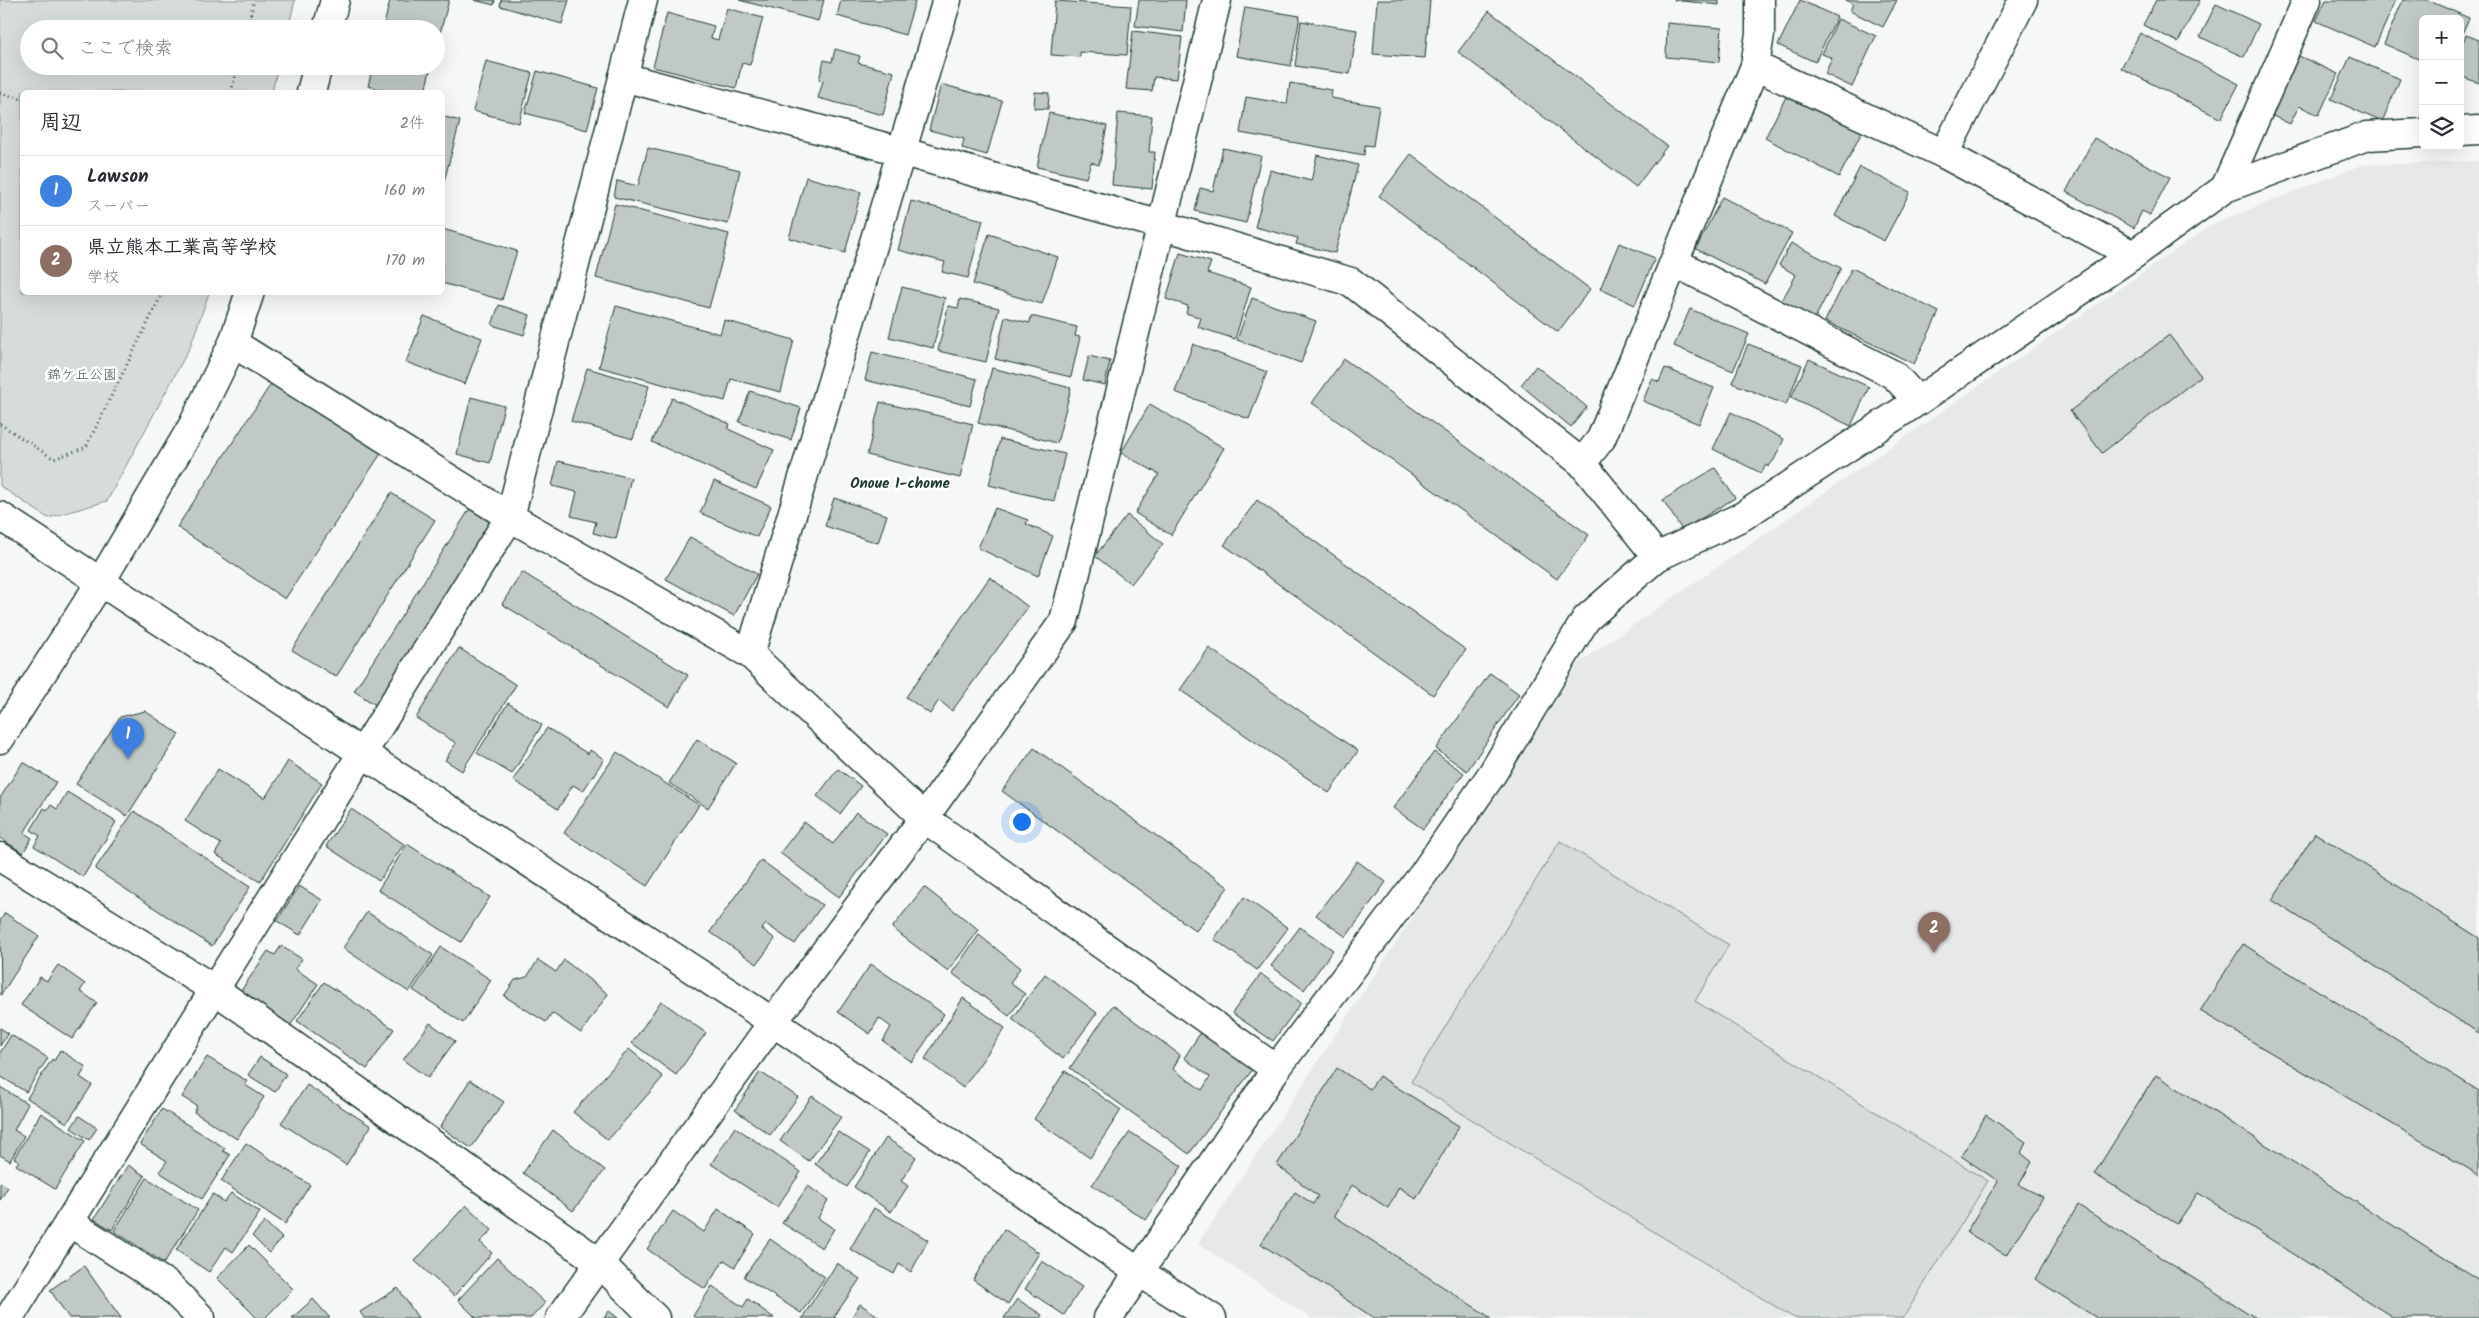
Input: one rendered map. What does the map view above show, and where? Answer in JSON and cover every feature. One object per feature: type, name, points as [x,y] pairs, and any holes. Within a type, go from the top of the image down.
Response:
[{"type":"street","points":[[329,20],[335,0]]},
{"type":"street","points":[[9,1318],[510,517],[643,0]]},
{"type":"street","points":[[750,654],[900,151],[948,0]]},
{"type":"street","points":[[560,1318],[773,1022],[924,818],[1064,620],[1217,0]]},
{"type":"street","points":[[1582,463],[1601,439],[1755,66],[1760,34],[1760,0]]},
{"type":"street","points":[[1760,34],[1778,0]]},
{"type":"street","points":[[1944,154],[2023,0]]},
{"type":"street","points":[[2225,188],[2307,0]]},
{"type":"street","points":[[1755,66],[1944,154],[2133,254]]},
{"type":"street","points":[[312,90],[316,75]]},
{"type":"street","points":[[624,77],[900,151],[1162,225],[1351,282],[1582,463],[1657,557]]},
{"type":"street","points":[[2464,131],[2479,130]]},
{"type":"street","points":[[1108,1318],[1276,1070],[1424,873],[1492,774],[1586,619],[1657,557],[1743,516],[1918,401],[2133,254],[2225,188],[2367,136],[2419,133]]},
{"type":"street","points":[[1674,262],[1894,375],[1918,401]]},
{"type":"street","points":[[0,739],[100,583],[193,425],[233,343],[249,295]]},
{"type":"street","points":[[233,343],[510,517],[750,654],[924,818],[1276,1070]]},
{"type":"street","points":[[0,516],[773,1022],[1139,1272],[1212,1318]]},
{"type":"street","points":[[0,857],[214,989],[600,1263],[655,1318]]},
{"type":"street","points":[[69,1222],[168,1285],[202,1318]]},
{"type":"path","points":[[249,20],[254,0]]},
{"type":"path","points":[[232,90],[236,75]]},
{"type":"path","points":[[0,93],[20,98]]},
{"type":"path","points":[[0,424],[54,459],[86,447],[162,295]]},
{"type":"shaded area","points":[[2479,161],[2479,1318],[1311,1318],[1198,1244],[1580,662],[2213,224],[2362,165]]},
{"type":"green space","name":"錦ケ丘公園","points":[[0,0],[295,0],[290,20],[20,20],[20,75],[276,75],[272,90],[20,90],[20,295],[208,295],[190,347],[107,501],[48,518],[0,486]]},
{"type":"green space","points":[[1560,841],[1729,945],[1695,1001],[1988,1181],[1903,1318],[1794,1318],[1411,1082]]},
{"type":"building","points":[[390,0],[449,0],[444,20],[385,20]]},
{"type":"building","points":[[474,0],[495,0],[494,5]]},
{"type":"building","points":[[501,0],[569,0],[562,24],[500,6]]},
{"type":"building","points":[[739,0],[824,0],[818,21]]},
{"type":"building","points":[[841,0],[915,1],[905,35],[837,16]]},
{"type":"building","points":[[1139,0],[1186,0],[1183,32],[1135,26]]},
{"type":"building","points":[[1377,0],[1430,0],[1425,58],[1373,54]]},
{"type":"building","points":[[1674,0],[1719,0],[1719,5]]},
{"type":"building","points":[[1800,0],[1837,17],[1815,62],[1778,45]]},
{"type":"building","points":[[1845,0],[1897,0],[1883,27],[1850,11],[1853,4]]},
{"type":"building","points":[[2156,0],[2200,0],[2178,42],[2143,25]]},
{"type":"building","points":[[2326,0],[2396,0],[2375,47],[2316,21]]},
{"type":"building","points":[[2403,0],[2427,0],[2462,15],[2419,15],[2419,59],[2384,44]]},
{"type":"building","points":[[1055,1],[1131,6],[1127,55],[1080,52],[1080,57],[1051,55]]},
{"type":"building","points":[[2216,4],[2259,24],[2244,57],[2200,37]]},
{"type":"building","points":[[1245,7],[1300,16],[1291,66],[1236,56]]},
{"type":"building","points":[[727,8],[763,18],[750,65],[742,63],[736,88],[653,67],[667,13],[714,26],[711,38],[718,40]]},
{"type":"building","points":[[1489,11],[1667,146],[1636,187],[1458,52]]},
{"type":"building","points":[[2464,16],[2469,18],[2464,29]]},
{"type":"building","points":[[1838,19],[1876,36],[1852,87],[1825,74],[1832,58],[1822,54]]},
{"type":"building","points":[[1301,21],[1357,30],[1350,74],[1295,66]]},
{"type":"building","points":[[1667,23],[1722,28],[1719,62],[1666,57]]},
{"type":"building","points":[[1133,31],[1182,37],[1177,79],[1154,77],[1152,91],[1126,89]]},
{"type":"building","points":[[2140,33],[2239,84],[2221,119],[2121,68]]},
{"type":"building","points":[[2466,35],[2479,40],[2479,83],[2464,77],[2464,40]]},
{"type":"building","points":[[835,49],[860,56],[858,63],[894,72],[883,115],[818,98],[823,81],[819,80],[824,60],[832,62]]},
{"type":"building","points":[[2299,56],[2338,74],[2319,115],[2299,106],[2290,124],[2271,115]]},
{"type":"building","points":[[2350,57],[2400,79],[2382,122],[2331,99]]},
{"type":"building","points":[[486,61],[532,73],[519,123],[473,111]]},
{"type":"building","points":[[537,71],[598,88],[587,130],[525,113]]},
{"type":"building","points":[[371,75],[429,75],[425,90],[383,90],[368,86]]},
{"type":"building","points":[[1290,83],[1332,90],[1331,98],[1379,106],[1373,146],[1365,145],[1364,155],[1240,133],[1246,97],[1287,104]]},
{"type":"building","points":[[941,84],[1002,101],[987,155],[962,148],[964,139],[929,130]]},
{"type":"building","points":[[1791,87],[1865,126],[1839,177],[1765,138]]},
{"type":"building","points":[[1035,92],[1049,93],[1048,109],[1034,108]]},
{"type":"building","points":[[1049,113],[1107,126],[1099,165],[1091,162],[1086,178],[1037,167]]},
{"type":"building","points":[[1118,113],[1152,116],[1149,152],[1155,152],[1152,189],[1112,185]]},
{"type":"building","points":[[445,117],[460,121],[445,178]]},
{"type":"building","points":[[2094,138],[2170,177],[2150,215],[2142,211],[2134,228],[2066,192]]},
{"type":"building","points":[[648,148],[740,170],[728,224],[614,197],[617,181],[638,186]]},
{"type":"building","points":[[1223,148],[1261,156],[1246,223],[1195,211],[1200,188],[1213,191]]},
{"type":"building","points":[[1411,154],[1590,289],[1558,332],[1379,196]]},
{"type":"building","points":[[1317,155],[1358,165],[1335,253],[1296,244],[1298,238],[1255,227],[1270,170],[1311,181]]},
{"type":"building","points":[[1860,167],[1910,192],[1884,241],[1835,216]]},
{"type":"building","points":[[806,177],[861,192],[845,253],[789,238]]},
{"type":"building","points":[[1722,197],[1792,233],[1765,284],[1696,249]]},
{"type":"building","points":[[911,201],[983,220],[968,278],[942,272],[945,262],[898,250]]},
{"type":"building","points":[[615,204],[729,234],[709,308],[596,278]]},
{"type":"building","points":[[445,230],[517,251],[502,300],[445,284]]},
{"type":"building","points":[[989,234],[1058,257],[1042,304],[973,284]]},
{"type":"building","points":[[1619,243],[1655,258],[1635,305],[1600,289]]},
{"type":"building","points":[[1791,243],[1841,268],[1814,320],[1781,302],[1796,275],[1779,265]]},
{"type":"building","points":[[1180,253],[1211,262],[1207,273],[1251,287],[1235,339],[1198,327],[1201,318],[1186,313],[1188,306],[1166,299]]},
{"type":"building","points":[[1852,268],[1939,312],[1914,364],[1825,321]]},
{"type":"building","points":[[902,287],[945,298],[933,348],[889,337]]},
{"type":"building","points":[[1252,298],[1316,321],[1301,363],[1237,340]]},
{"type":"building","points":[[960,299],[999,308],[986,362],[938,351],[948,306],[958,308]]},
{"type":"building","points":[[499,305],[530,315],[524,335],[492,325]]},
{"type":"building","points":[[616,306],[720,334],[724,320],[794,340],[781,392],[731,379],[725,401],[599,367]]},
{"type":"building","points":[[1690,309],[1749,334],[1733,371],[1674,346]]},
{"type":"building","points":[[424,316],[482,338],[465,384],[406,362]]},
{"type":"building","points":[[1031,316],[1077,327],[1075,336],[1080,337],[1071,377],[995,359],[1005,317],[1030,323]]},
{"type":"building","points":[[2169,335],[2201,376],[2102,453],[2070,411]]},
{"type":"building","points":[[1193,344],[1267,372],[1249,419],[1175,392]]},
{"type":"building","points":[[1748,344],[1802,365],[1786,405],[1732,383]]},
{"type":"building","points":[[872,352],[977,379],[970,406],[865,380]]},
{"type":"building","points":[[1089,356],[1110,361],[1105,385],[1083,380]]},
{"type":"building","points":[[1344,359],[1589,535],[1557,579],[1312,403]]},
{"type":"building","points":[[1809,359],[1869,387],[1851,426],[1791,397]]},
{"type":"building","points":[[1536,366],[1587,407],[1571,427],[1521,385]]},
{"type":"building","points":[[587,368],[649,386],[633,439],[571,421]]},
{"type":"building","points":[[992,368],[1071,388],[1057,443],[978,423]]},
{"type":"building","points":[[1665,368],[1714,388],[1699,424],[1643,401],[1652,379],[1659,382]]},
{"type":"building","points":[[273,381],[382,452],[285,599],[177,527]]},
{"type":"building","points":[[750,391],[801,408],[791,440],[739,422]]},
{"type":"building","points":[[471,397],[504,406],[490,463],[457,454]]},
{"type":"building","points":[[672,398],[730,424],[728,429],[774,450],[756,489],[652,442]]},
{"type":"building","points":[[880,402],[973,424],[960,478],[867,455]]},
{"type":"building","points":[[1150,404],[1224,448],[1171,535],[1135,513],[1159,474],[1121,453]]},
{"type":"building","points":[[1731,412],[1784,439],[1774,460],[1768,467],[1766,465],[1761,473],[1713,449]]},
{"type":"building","points":[[1000,439],[1065,454],[1054,501],[989,485]]},
{"type":"building","points":[[558,461],[631,478],[616,539],[593,533],[596,522],[571,516],[577,492],[552,486]]},
{"type":"building","points":[[1715,468],[1735,498],[1682,530],[1663,500]]},
{"type":"building","points":[[714,481],[771,506],[757,537],[700,513]]},
{"type":"building","points":[[391,493],[435,520],[336,677],[292,650]]},
{"type":"building","points":[[834,498],[887,515],[878,543],[825,526]]},
{"type":"building","points":[[1257,500],[1466,650],[1433,695],[1224,545]]},
{"type":"building","points":[[471,507],[492,522],[377,706],[354,691]]},
{"type":"building","points":[[995,508],[1028,520],[1026,524],[1053,536],[1038,576],[978,548]]},
{"type":"building","points":[[1127,515],[1163,544],[1131,584],[1095,556]]},
{"type":"building","points":[[690,537],[757,574],[734,616],[666,579]]},
{"type":"building","points":[[522,572],[688,675],[669,707],[502,604]]},
{"type":"building","points":[[990,577],[1028,607],[952,711],[939,700],[930,714],[906,697]]},
{"type":"building","points":[[459,648],[516,685],[462,771],[445,760],[456,743],[416,718]]},
{"type":"building","points":[[1209,648],[1358,751],[1329,793],[1180,690]]},
{"type":"building","points":[[1490,673],[1519,694],[1467,771],[1436,749]]},
{"type":"building","points":[[508,703],[542,725],[512,774],[477,753]]},
{"type":"building","points":[[145,711],[179,734],[127,816],[76,784],[120,717]]},
{"type":"building","points":[[547,728],[588,754],[590,750],[604,759],[583,791],[573,785],[558,809],[513,780]]},
{"type":"building","points":[[697,739],[736,763],[708,808],[669,783]]},
{"type":"building","points":[[1034,748],[1228,887],[1196,931],[1002,791]]},
{"type":"building","points":[[617,752],[699,805],[647,886],[564,833]]},
{"type":"building","points":[[1434,752],[1464,773],[1423,829],[1393,808]]},
{"type":"building","points":[[288,761],[322,783],[260,882],[215,854],[221,844],[185,821],[218,769],[265,798]]},
{"type":"building","points":[[23,762],[56,782],[24,833],[32,838],[23,853],[0,838],[0,798]]},
{"type":"building","points":[[838,769],[861,786],[840,814],[817,796]]},
{"type":"building","points":[[67,792],[116,822],[83,877],[34,846],[40,836],[31,830],[44,808],[47,810],[51,805],[57,809]]},
{"type":"building","points":[[351,809],[404,844],[379,881],[326,846]]},
{"type":"building","points":[[134,811],[250,887],[212,946],[95,869]]},
{"type":"building","points":[[856,812],[887,834],[839,897],[780,853],[804,822],[833,844]]},
{"type":"building","points":[[2315,833],[2479,938],[2479,1033],[2272,900]]},
{"type":"building","points":[[407,844],[490,897],[461,942],[378,890]]},
{"type":"building","points":[[761,860],[822,905],[795,944],[766,924],[762,929],[775,939],[757,964],[710,932]]},
{"type":"building","points":[[1357,861],[1386,882],[1346,937],[1316,915]]},
{"type":"building","points":[[299,886],[322,900],[300,935],[277,921]]},
{"type":"building","points":[[924,887],[979,930],[948,971],[892,928]]},
{"type":"building","points":[[1244,897],[1288,928],[1257,970],[1214,939]]},
{"type":"building","points":[[367,912],[433,955],[409,992],[343,948]]},
{"type":"building","points":[[5,913],[39,936],[1,995],[0,921]]},
{"type":"building","points":[[1300,927],[1333,950],[1304,990],[1271,966]]},
{"type":"building","points":[[979,935],[1020,968],[1010,983],[1025,994],[1009,1016],[952,973]]},
{"type":"building","points":[[2243,944],[2479,1091],[2479,1175],[2200,1011]]},
{"type":"building","points":[[281,946],[302,959],[295,969],[318,984],[288,1029],[238,995],[268,951],[275,955]]},
{"type":"building","points":[[441,947],[491,980],[463,1023],[413,990]]},
{"type":"building","points":[[538,960],[556,972],[564,960],[608,994],[581,1033],[552,1013],[546,1022],[504,996],[515,980],[527,977]]},
{"type":"building","points":[[871,964],[944,1014],[912,1062],[883,1041],[891,1027],[879,1018],[870,1034],[838,1012]]},
{"type":"building","points":[[58,965],[85,984],[80,991],[97,1003],[72,1039],[21,1005],[40,977],[47,981]]},
{"type":"building","points":[[1045,974],[1097,1013],[1063,1059],[1012,1019]]},
{"type":"building","points":[[1261,974],[1301,1003],[1273,1041],[1232,1013]]},
{"type":"building","points":[[324,982],[394,1029],[367,1069],[297,1021]]},
{"type":"building","points":[[963,998],[1005,1028],[963,1088],[925,1059]]},
{"type":"building","points":[[661,1001],[706,1033],[676,1075],[632,1043]]},
{"type":"building","points":[[1113,1005],[1180,1055],[1173,1069],[1202,1090],[1210,1077],[1184,1058],[1201,1032],[1253,1069],[1189,1154],[1070,1068]]},
{"type":"building","points":[[430,1023],[455,1041],[428,1078],[403,1060]]},
{"type":"building","points":[[0,1028],[8,1033],[0,1046]]},
{"type":"building","points":[[11,1035],[48,1058],[26,1092],[0,1076],[0,1053]]},
{"type":"building","points":[[629,1049],[663,1077],[608,1140],[573,1112]]},
{"type":"building","points":[[60,1050],[86,1067],[80,1077],[92,1085],[67,1123],[27,1098]]},
{"type":"building","points":[[207,1057],[247,1081],[245,1085],[264,1097],[237,1139],[194,1112],[197,1106],[182,1097]]},
{"type":"building","points":[[260,1057],[286,1074],[275,1092],[248,1075]]},
{"type":"building","points":[[1337,1068],[1370,1089],[1379,1076],[1459,1126],[1416,1199],[1399,1187],[1388,1208],[1352,1185],[1334,1216],[1491,1318],[1374,1318],[1261,1244],[1295,1192],[1313,1204],[1318,1196],[1277,1165]]},
{"type":"building","points":[[1065,1071],[1121,1110],[1090,1158],[1034,1119]]},
{"type":"building","points":[[760,1072],[798,1097],[770,1135],[735,1110]]},
{"type":"building","points":[[2156,1075],[2479,1280],[2479,1318],[2394,1318],[2198,1193],[2177,1224],[2094,1174]]},
{"type":"building","points":[[470,1080],[504,1102],[471,1148],[440,1127]]},
{"type":"building","points":[[307,1085],[371,1126],[346,1165],[281,1123]]},
{"type":"building","points":[[0,1087],[28,1104],[14,1130],[24,1136],[10,1161],[0,1155]]},
{"type":"building","points":[[812,1096],[841,1117],[809,1161],[780,1141]]},
{"type":"building","points":[[162,1109],[225,1148],[223,1151],[230,1155],[202,1199],[159,1172],[167,1161],[140,1144]]},
{"type":"building","points":[[41,1113],[85,1141],[55,1189],[16,1165],[19,1161],[14,1158]]},
{"type":"building","points":[[1986,1115],[2026,1142],[2021,1153],[2032,1162],[2019,1185],[2043,1197],[2006,1255],[1966,1232],[1998,1181],[1961,1156]]},
{"type":"building","points":[[79,1116],[97,1128],[89,1140],[71,1128]]},
{"type":"building","points":[[735,1127],[801,1172],[777,1207],[711,1164]]},
{"type":"building","points":[[553,1130],[605,1170],[573,1211],[523,1173]]},
{"type":"building","points":[[838,1132],[870,1152],[847,1187],[815,1164]]},
{"type":"building","points":[[1130,1132],[1182,1166],[1146,1220],[1092,1185]]},
{"type":"building","points":[[886,1138],[916,1157],[901,1181],[908,1186],[891,1212],[854,1187]]},
{"type":"building","points":[[246,1143],[310,1185],[285,1224],[221,1181]]},
{"type":"building","points":[[128,1165],[145,1176],[112,1230],[94,1219]]},
{"type":"building","points":[[147,1178],[198,1210],[164,1263],[114,1231]]},
{"type":"building","points":[[0,1182],[8,1187],[0,1200]]},
{"type":"building","points":[[808,1186],[828,1200],[818,1218],[834,1229],[822,1248],[782,1223]]},
{"type":"building","points":[[231,1193],[260,1212],[233,1252],[226,1247],[209,1272],[176,1250],[213,1194],[224,1202]]},
{"type":"building","points":[[466,1205],[492,1230],[480,1242],[492,1253],[454,1296],[415,1261]]},
{"type":"building","points":[[2078,1205],[2256,1318],[2097,1318],[2035,1279]]},
{"type":"building","points":[[874,1208],[928,1240],[911,1272],[899,1264],[894,1274],[850,1249]]},
{"type":"building","points":[[718,1209],[755,1234],[735,1267],[724,1260],[705,1289],[647,1249],[673,1211],[704,1232]]},
{"type":"building","points":[[265,1222],[282,1238],[269,1253],[252,1236]]},
{"type":"building","points":[[1004,1229],[1039,1253],[1008,1304],[973,1280]]},
{"type":"building","points":[[770,1239],[825,1277],[801,1313],[744,1277]]},
{"type":"building","points":[[249,1245],[293,1289],[265,1318],[257,1318],[217,1278]]},
{"type":"building","points":[[497,1258],[545,1303],[531,1318],[476,1318],[458,1300]]},
{"type":"building","points":[[1042,1261],[1082,1287],[1064,1315],[1025,1289]]},
{"type":"building","points":[[837,1263],[860,1279],[834,1317],[836,1318],[802,1318]]},
{"type":"building","points":[[84,1266],[121,1318],[69,1318],[50,1290]]},
{"type":"building","points":[[712,1286],[743,1307],[748,1299],[774,1318],[697,1318],[693,1316]]},
{"type":"building","points":[[398,1288],[418,1318],[364,1318],[360,1312]]},
{"type":"building","points":[[313,1299],[330,1318],[292,1318]]},
{"type":"building","points":[[1017,1299],[1042,1315],[1040,1318],[1004,1318]]},
{"type":"building","points":[[860,1304],[881,1318],[851,1318]]},
{"type":"building","points":[[609,1311],[618,1318],[604,1318]]},
{"type":"place","name":"Lawson","points":[[128,759]]},
{"type":"place","name":"県立熊本工業高等学校","points":[[1934,953]]},
{"type":"district","name":"Onoue 1-chome","points":[[900,483]]}]
